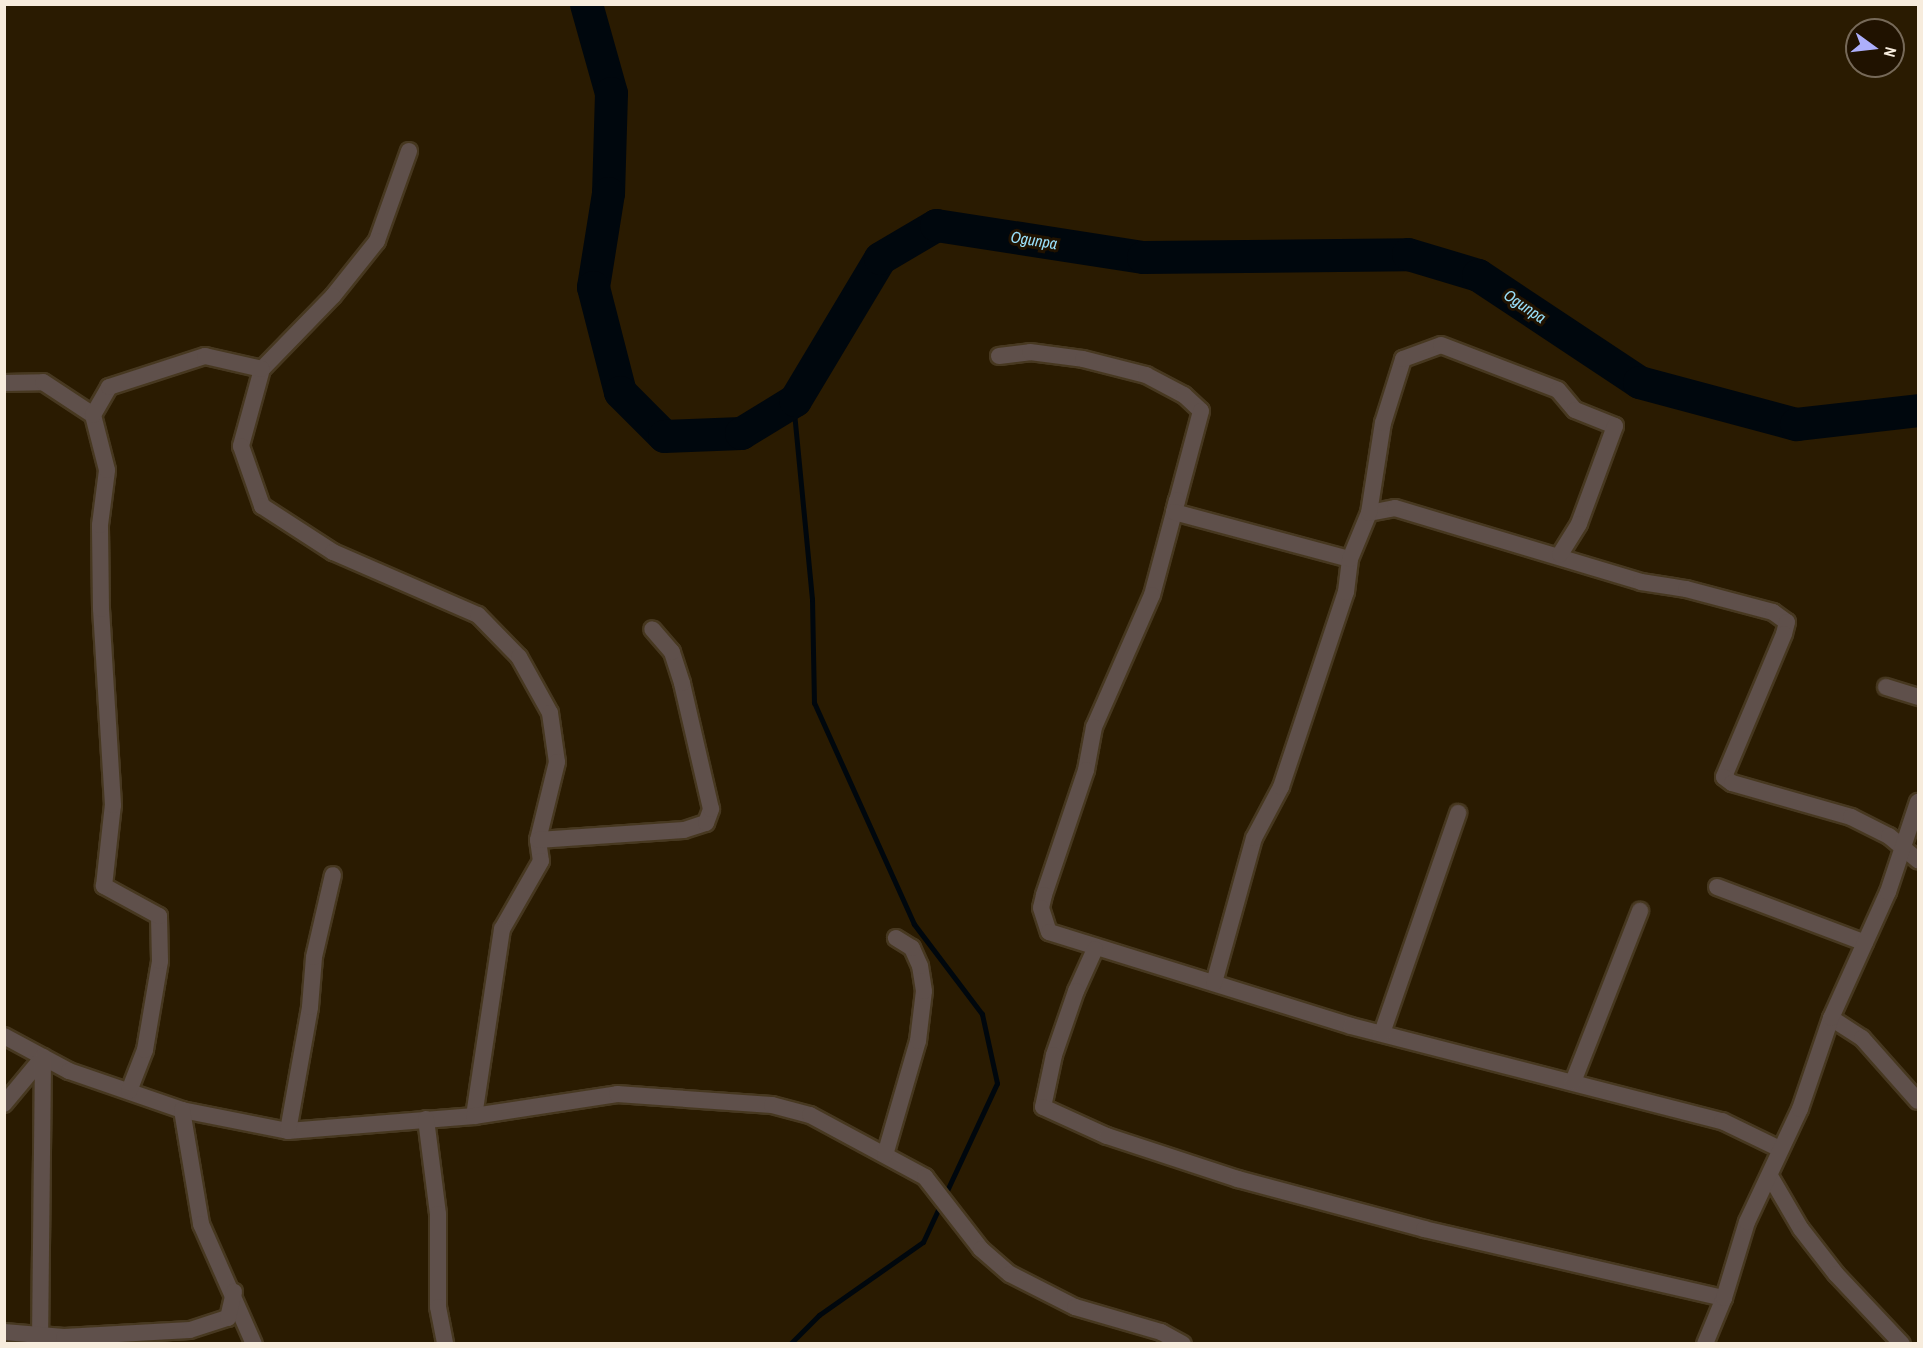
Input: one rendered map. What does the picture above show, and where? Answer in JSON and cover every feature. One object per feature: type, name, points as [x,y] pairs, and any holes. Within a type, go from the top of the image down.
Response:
[{"type":"street","points":[[409,151],[377,241],[333,296],[262,369],[241,446],[262,506],[333,552],[478,615],[519,657],[550,712],[557,762],[538,840],[541,861],[502,929],[474,1116]]},
{"type":"street","points":[[1214,983],[1254,838],[1281,787],[1347,592],[1350,559],[1369,513],[1383,423],[1403,359],[1442,345],[1558,390],[1575,410],[1615,426],[1579,524],[1560,554]]},
{"type":"street","points":[[999,356],[1030,352],[1083,359],[1146,375],[1184,395],[1201,411]]},
{"type":"street","points":[[93,415],[109,387],[205,356],[262,369]]},
{"type":"street","points":[[4,383],[43,382],[93,415],[107,470],[100,525],[101,609],[113,805],[104,886],[159,916],[158,972],[145,1050],[129,1091]]},
{"type":"street","points":[[1201,411],[1174,512],[1350,559]]},
{"type":"street","points":[[1201,411],[1152,595],[1094,727],[1086,770],[1041,908],[1049,932],[1095,949],[1214,983],[1230,991],[1264,997],[1382,1033],[1722,1121],[1780,1149]]},
{"type":"street","points":[[1369,513],[1395,508],[1501,542],[1560,554],[1641,582],[1752,606],[1787,622],[1724,777],[1732,783],[1851,818],[1903,846],[1918,860]]},
{"type":"street","points":[[538,840],[684,830],[706,823],[711,808],[682,683],[672,652],[652,629]]},
{"type":"street","points":[[1886,687],[1918,697]]},
{"type":"street","points":[[1705,1344],[1724,1298],[1747,1222],[1800,1109],[1831,1018],[1888,892],[1918,802]]},
{"type":"street","points":[[1382,1033],[1458,813]]},
{"type":"street","points":[[288,1131],[310,1007],[314,957],[333,875]]},
{"type":"street","points":[[1717,887],[1865,943]]},
{"type":"street","points":[[1574,1082],[1640,911]]},
{"type":"street","points":[[885,1155],[918,1041],[924,991],[920,966],[912,948],[896,938]]},
{"type":"street","points":[[1095,949],[1076,991],[1058,1044],[1044,1107],[1107,1136],[1238,1179],[1424,1229],[1724,1298]]},
{"type":"street","points":[[1831,1018],[1862,1038],[1918,1101]]},
{"type":"street","points":[[4,1036],[69,1071],[182,1110],[288,1131],[474,1116],[617,1094],[709,1098],[772,1105],[810,1115],[925,1177],[981,1249],[1010,1274],[1075,1306],[1161,1332],[1183,1344]]},
{"type":"street","points":[[4,1104],[43,1057]]},
{"type":"street","points":[[40,1335],[43,1057]]},
{"type":"street","points":[[182,1110],[201,1224],[212,1253],[234,1292],[254,1344]]},
{"type":"street","points":[[426,1119],[438,1214],[438,1307],[445,1344]]},
{"type":"street","points":[[1770,1176],[1801,1229],[1822,1256],[1902,1344]]},
{"type":"street","points":[[4,1332],[40,1335],[190,1330],[228,1318],[234,1292]]},
{"type":"waterway","name":"Ogunpa","points":[[586,4],[611,93],[608,193],[593,287],[620,392],[664,436],[741,433],[795,400],[880,258],[936,225],[1143,257],[1408,254],[1478,275],[1639,382],[1796,424],[1918,410]]},
{"type":"waterway","points":[[790,1344],[819,1315],[923,1242],[997,1083],[982,1014],[914,924],[814,703],[812,599],[793,401]]}]
